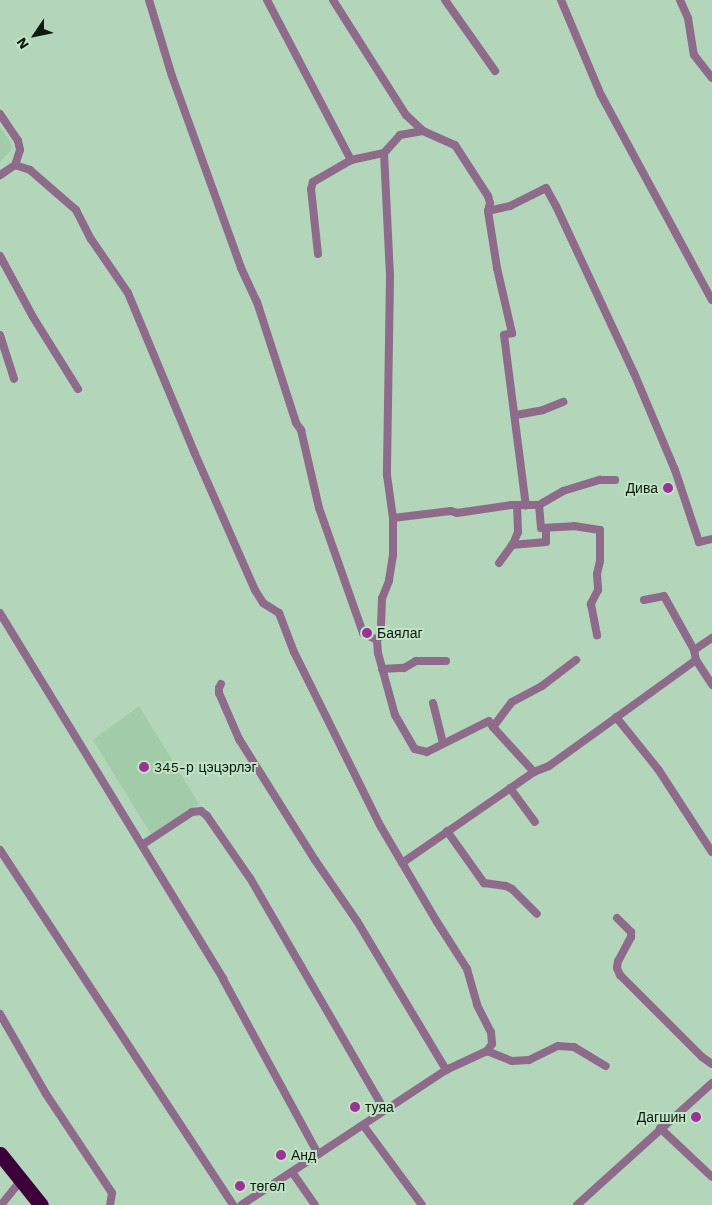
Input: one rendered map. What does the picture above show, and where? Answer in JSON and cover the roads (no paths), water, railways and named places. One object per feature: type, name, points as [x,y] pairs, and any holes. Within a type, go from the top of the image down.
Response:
[{"type":"highway","points":[[0,1154],[41,1205]]},
{"type":"street","points":[[148,0],[172,76],[241,268],[257,302],[296,423],[301,430],[319,508],[363,633],[378,640]]},
{"type":"street","points":[[268,0],[351,160]]},
{"type":"street","points":[[334,0],[406,115],[422,131],[455,145],[488,196],[490,203],[488,211],[497,268],[512,333],[504,335],[516,415],[526,506]]},
{"type":"street","points":[[445,0],[495,70]]},
{"type":"street","points":[[561,0],[601,95],[712,300]]},
{"type":"street","points":[[680,0],[688,18],[694,55],[712,78]]},
{"type":"street","points":[[0,114],[19,144],[20,155],[14,165],[0,175]]},
{"type":"street","points":[[318,254],[311,189],[313,182],[351,160],[384,153],[400,135],[422,131]]},
{"type":"street","points":[[384,153],[390,277],[387,475],[393,518],[393,555],[389,580],[382,598],[381,633],[378,640],[382,669],[395,715],[415,749],[427,752],[489,721],[534,772]]},
{"type":"street","points":[[14,165],[30,170],[76,210],[91,238],[128,293],[246,573],[263,603],[278,613],[294,652],[359,784],[402,863],[467,969],[477,1005],[491,1032],[492,1044],[487,1051],[446,1070],[384,1109],[364,1125],[241,1205]]},
{"type":"street","points":[[488,211],[510,206],[546,188],[634,372],[674,466],[700,542],[712,538]]},
{"type":"street","points":[[0,256],[33,317],[78,389]]},
{"type":"street","points":[[0,335],[14,379]]},
{"type":"street","points":[[516,415],[543,410],[563,402]]},
{"type":"street","points":[[393,518],[539,505],[563,491],[600,480],[615,480]]},
{"type":"street","points":[[539,505],[541,528],[574,526],[600,530],[600,561],[597,574],[598,590],[591,604],[596,635]]},
{"type":"street","points":[[499,564],[518,532],[517,506]]},
{"type":"street","points":[[512,545],[546,542],[546,528]]},
{"type":"street","points":[[644,600],[664,596],[694,650],[696,660],[712,685]]},
{"type":"street","points":[[0,613],[223,979],[318,1154]]},
{"type":"street","points":[[694,650],[712,638]]},
{"type":"street","points":[[493,727],[512,702],[542,686],[576,660]]},
{"type":"street","points":[[402,863],[534,772],[549,766],[696,660]]},
{"type":"street","points":[[382,669],[404,668],[416,661],[446,661]]},
{"type":"street","points":[[222,684],[219,688],[219,693],[239,739],[315,860],[357,921],[446,1070]]},
{"type":"street","points":[[433,703],[443,743]]},
{"type":"street","points":[[616,717],[658,769],[712,852]]},
{"type":"street","points":[[510,788],[536,822]]},
{"type":"street","points":[[142,844],[192,812],[201,811],[207,816],[250,878],[384,1109]]},
{"type":"street","points":[[447,831],[484,883],[506,886],[512,889],[537,914]]},
{"type":"street","points":[[0,850],[234,1205]]},
{"type":"street","points":[[617,918],[631,932],[618,961],[617,968],[620,975],[702,1057],[712,1064]]},
{"type":"street","points":[[0,1014],[46,1094],[112,1193],[110,1205]]},
{"type":"street","points":[[487,1051],[512,1061],[529,1060],[558,1046],[574,1047],[606,1066]]},
{"type":"street","points":[[577,1205],[712,1083]]},
{"type":"street","points":[[364,1125],[422,1205]]},
{"type":"street","points":[[660,1128],[712,1177]]},
{"type":"street","points":[[292,1172],[314,1205]]},
{"type":"street","points":[[2,1200],[20,1180]]},
{"type":"place","name":"Дива","points":[[668,488]]},
{"type":"place","name":"Баялаг","points":[[367,633]]},
{"type":"place","name":"345-р цэцэрлэг","points":[[144,767]]},
{"type":"place","name":"туяа","points":[[355,1107]]},
{"type":"place","name":"Дагшин","points":[[696,1117]]},
{"type":"place","name":"Анд","points":[[281,1155]]},
{"type":"place","name":"төгөл","points":[[240,1186]]}]
